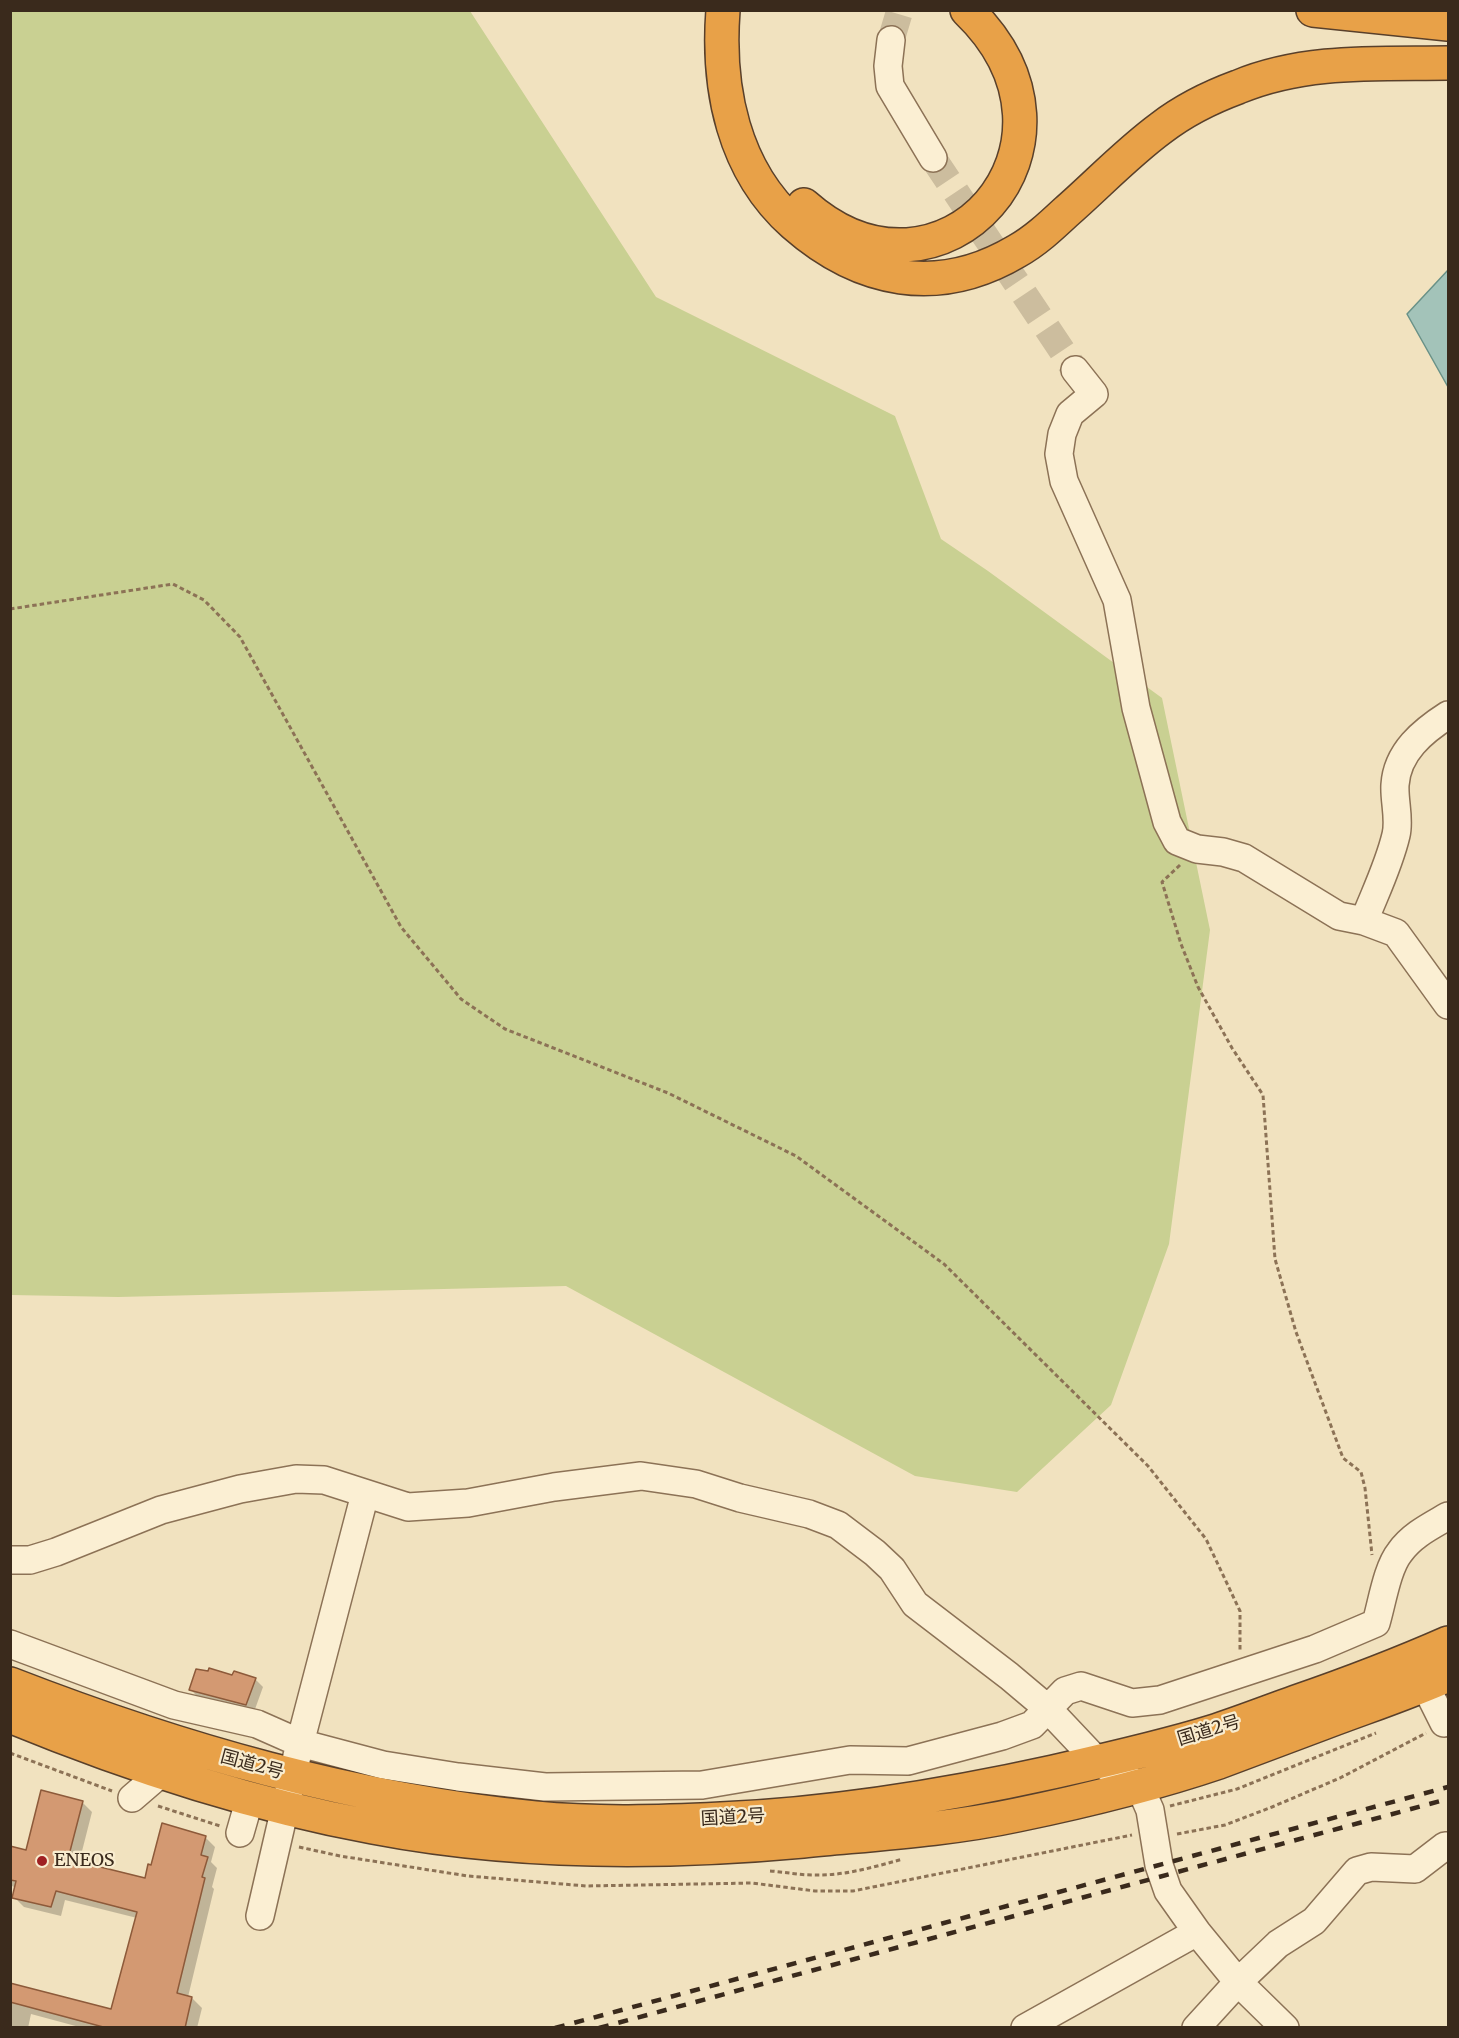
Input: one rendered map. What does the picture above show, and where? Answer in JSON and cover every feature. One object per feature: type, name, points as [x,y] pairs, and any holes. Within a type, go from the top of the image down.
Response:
[{"type":"highway","points":[[723,10],[721,47],[724,90],[739,142],[764,188],[790,220],[833,253],[866,269],[916,278],[932,279],[970,272],[1017,251],[1049,228],[1161,128],[1195,107],[1238,87],[1284,73],[1335,65],[1449,63]]},
{"type":"highway","points":[[743,10],[740,47],[743,87],[752,123],[769,161],[798,200],[825,222],[855,237],[888,245],[921,243],[940,238],[959,229],[990,204],[1011,171],[1020,133],[1017,89],[1001,52],[990,35],[967,10]]},
{"type":"highway","points":[[1313,10],[1449,24]]},
{"type":"highway","name":"国道2号","points":[[10,1684],[143,1733],[293,1776],[375,1795],[435,1806],[538,1818],[674,1822],[835,1810],[1006,1782],[1098,1762],[1211,1732],[1395,1667],[1449,1643]]},
{"type":"highway","name":"国道2号","points":[[13,1725],[160,1773],[285,1808],[375,1828],[486,1843],[602,1850],[681,1848],[754,1845],[909,1831],[1014,1816],[1139,1785],[1216,1762],[1437,1680]]},
{"type":"street","points":[[891,40],[888,66],[891,86],[933,158]]},
{"type":"street","points":[[1075,370],[1094,394],[1070,414],[1062,434],[1059,454],[1065,481],[1117,600],[1136,708],[1167,822],[1177,841],[1197,849],[1223,852],[1244,858],[1339,916],[1364,921],[1396,933],[1449,1005]]},
{"type":"street","points":[[1364,921],[1396,833],[1395,785],[1403,759],[1410,745],[1433,724],[1449,715]]},
{"type":"street","points":[[10,1560],[30,1560],[56,1552],[161,1510],[240,1489],[296,1479],[324,1480],[408,1507],[468,1503],[554,1487],[640,1476],[696,1484],[740,1498],[809,1514],[838,1525],[875,1552],[892,1569],[915,1604],[1010,1676],[1047,1708],[1098,1762],[1139,1785],[1150,1810],[1159,1865],[1168,1891],[1264,2018],[1285,2028]]},
{"type":"street","points":[[260,1916],[300,1743],[365,1494]]},
{"type":"street","points":[[10,1644],[174,1705],[257,1724],[300,1743],[382,1765],[545,1787],[702,1785],[850,1760],[908,1761],[1002,1736],[1032,1725],[1065,1691],[1081,1686],[1132,1703],[1160,1700],[1315,1649],[1376,1623],[1398,1553],[1418,1534],[1449,1516]]},
{"type":"street","points":[[1437,1680],[1444,1723]]},
{"type":"street","points":[[222,1757],[257,1724]]},
{"type":"street","points":[[132,1798],[160,1773]]},
{"type":"street","points":[[240,1833],[250,1798]]},
{"type":"street","points":[[1196,2028],[1238,1982],[1278,1944],[1314,1921],[1357,1871],[1371,1867],[1414,1869],[1445,1846],[1449,1846]]},
{"type":"street","points":[[1025,2028],[1197,1932]]},
{"type":"path","points":[[10,609],[172,584],[204,600],[240,637],[401,927],[460,999],[505,1029],[668,1093],[796,1156],[944,1264],[1148,1466],[1206,1539],[1240,1611],[1240,1675]]},
{"type":"path","points":[[1197,849],[1162,882],[1181,944],[1198,987],[1232,1048],[1263,1095],[1275,1259],[1296,1332],[1343,1458],[1361,1472],[1365,1488],[1372,1556],[1377,1566],[1389,1577]]},
{"type":"green space","points":[[11,11],[470,11],[656,297],[895,416],[941,539],[1162,698],[1210,930],[1169,1244],[1111,1405],[1017,1492],[915,1476],[566,1286],[118,1297],[11,1295]]},
{"type":"water","points":[[1448,270],[1448,387],[1407,314]]},
{"type":"building","points":[[209,1668],[232,1675],[234,1671],[256,1678],[246,1705],[189,1690],[196,1669],[208,1671]]},
{"type":"building","points":[[41,1790],[83,1801],[68,1859],[145,1878],[148,1864],[151,1865],[162,1823],[206,1836],[201,1855],[208,1857],[202,1877],[205,1878],[177,1993],[192,1997],[185,2028],[107,2028],[10,2002],[10,1983],[111,2009],[137,1912],[56,1891],[51,1907],[12,1898],[16,1881],[10,1880],[10,1846],[26,1850]]},
{"type":"tunnel","points":[[891,40],[900,10]]},
{"type":"tunnel","points":[[933,158],[1075,370]]},
{"type":"railway","points":[[555,2028],[1448,1787]]},
{"type":"railway","points":[[599,2028],[1448,1799]]},
{"type":"place","name":"ENEOS","points":[[42,1861]]}]
